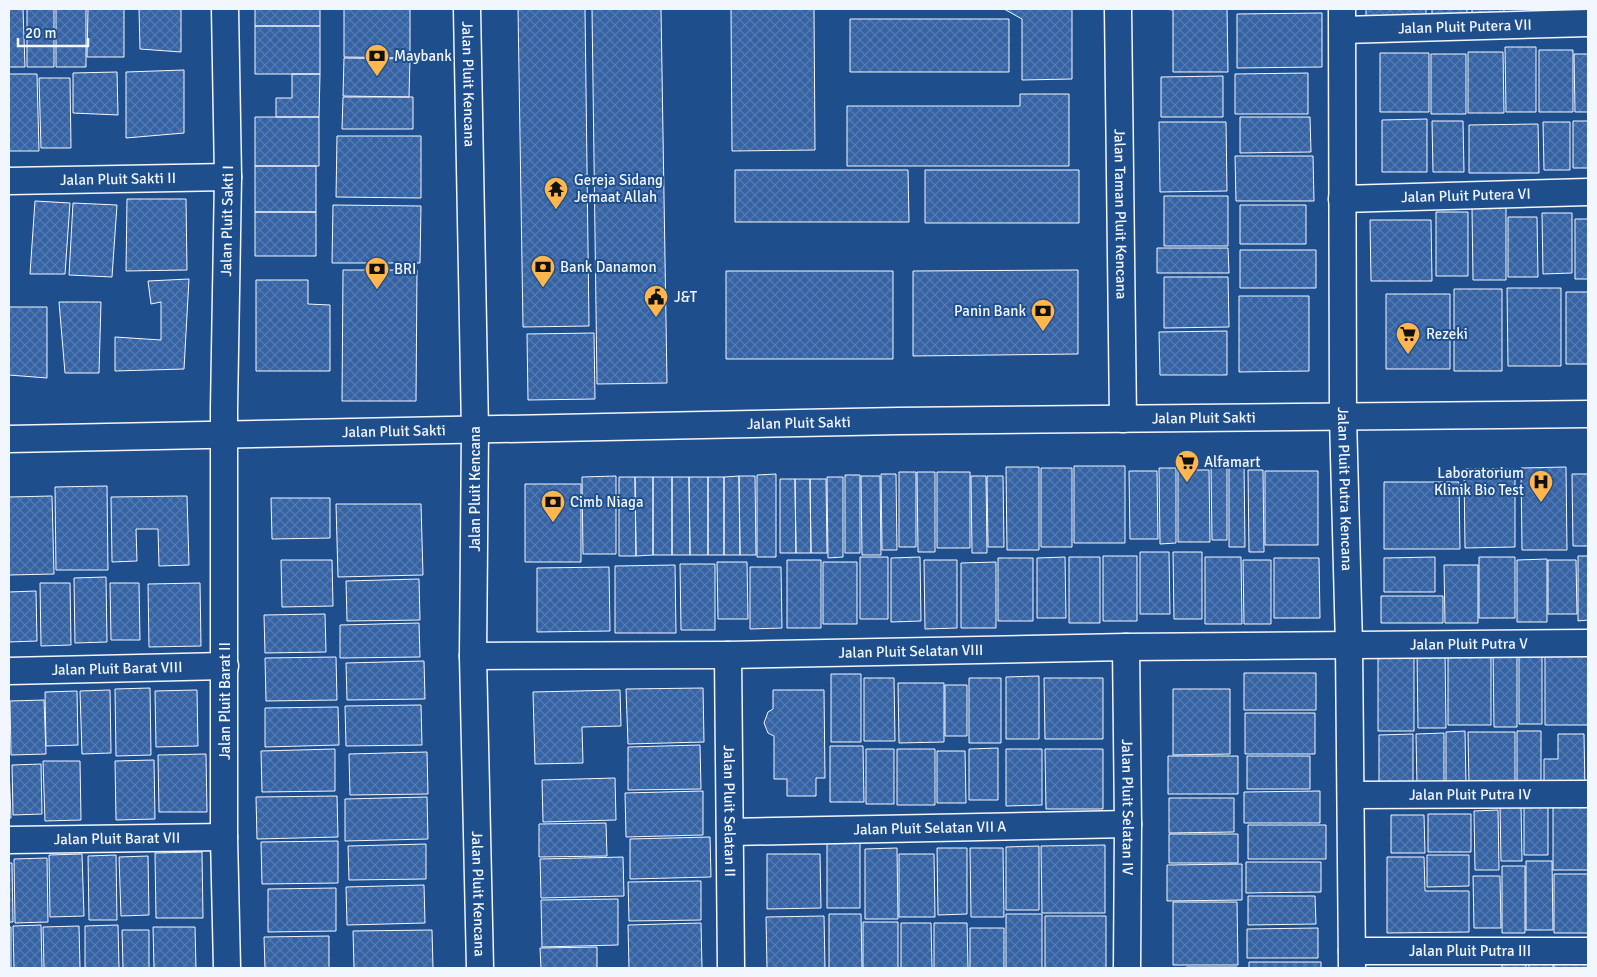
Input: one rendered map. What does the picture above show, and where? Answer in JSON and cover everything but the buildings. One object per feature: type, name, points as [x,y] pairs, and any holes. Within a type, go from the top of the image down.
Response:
[{"type":"street","name":"Jalan Pluit Sakti I","points":[[224,434],[228,177],[225,9]]},
{"type":"street","name":"Jalan Pluit Kencana","points":[[467,9],[476,430],[473,656],[480,968]]},
{"type":"street","name":"Jalan Taman Pluit Kencana","points":[[1118,9],[1123,419]]},
{"type":"street","name":"Jalan Pluit Putera VII","points":[[1343,20],[1588,23]]},
{"type":"street","name":"Jalan Pluit Putra Kencana","points":[[1343,20],[1343,417],[1349,645],[1352,960]]},
{"type":"street","name":"Jalan Pluit Sakti II","points":[[9,181],[228,177]]},
{"type":"street","name":"Jalan Pluit Putera VI","points":[[1342,199],[1588,192]]},
{"type":"street","name":"Jalan Pluit Sakti","points":[[9,439],[697,424],[1588,414]]},
{"type":"street","name":"Jalan Pluit Barat II","points":[[224,434],[224,837],[227,968]]},
{"type":"street","name":"Jalan Pluit Putra V","points":[[1349,645],[1588,643]]},
{"type":"street","name":"Jalan Pluit Selatan VIII","points":[[473,656],[728,655],[1126,647],[1349,645]]},
{"type":"street","name":"Jalan Pluit Selatan IV","points":[[1126,647],[1127,968]]},
{"type":"street","name":"Jalan Pluit Selatan II","points":[[728,655],[731,968]]},
{"type":"street","name":"Jalan Pluit Barat VIII","points":[[9,671],[225,666]]},
{"type":"street","name":"Jalan Pluit Putra IV","points":[[1351,795],[1588,794]]},
{"type":"street","name":"Jalan Pluit Selatan VII A","points":[[731,832],[1128,824]]},
{"type":"street","name":"Jalan Pluit Barat VII","points":[[9,840],[224,837]]},
{"type":"street","name":"Jalan Pluit Putra III","points":[[1352,960],[1588,950]]},
{"type":"place","name":"Maybank","points":[[377,77]]},
{"type":"place","name":"Gereja Sidang Jemaat Allah","points":[[556,210]]},
{"type":"place","name":"Bank Danamon","points":[[543,288]]},
{"type":"place","name":"BRI","points":[[377,290]]},
{"type":"place","name":"J&T","points":[[656,318]]},
{"type":"place","name":"Panin Bank","points":[[1043,332]]},
{"type":"place","name":"Rezeki","points":[[1408,355]]},
{"type":"place","name":"Alfamart","points":[[1187,483]]},
{"type":"place","name":"Laboratorium Klinik Bio Test","points":[[1541,503]]},
{"type":"place","name":"Cimb Niaga","points":[[553,523]]}]
